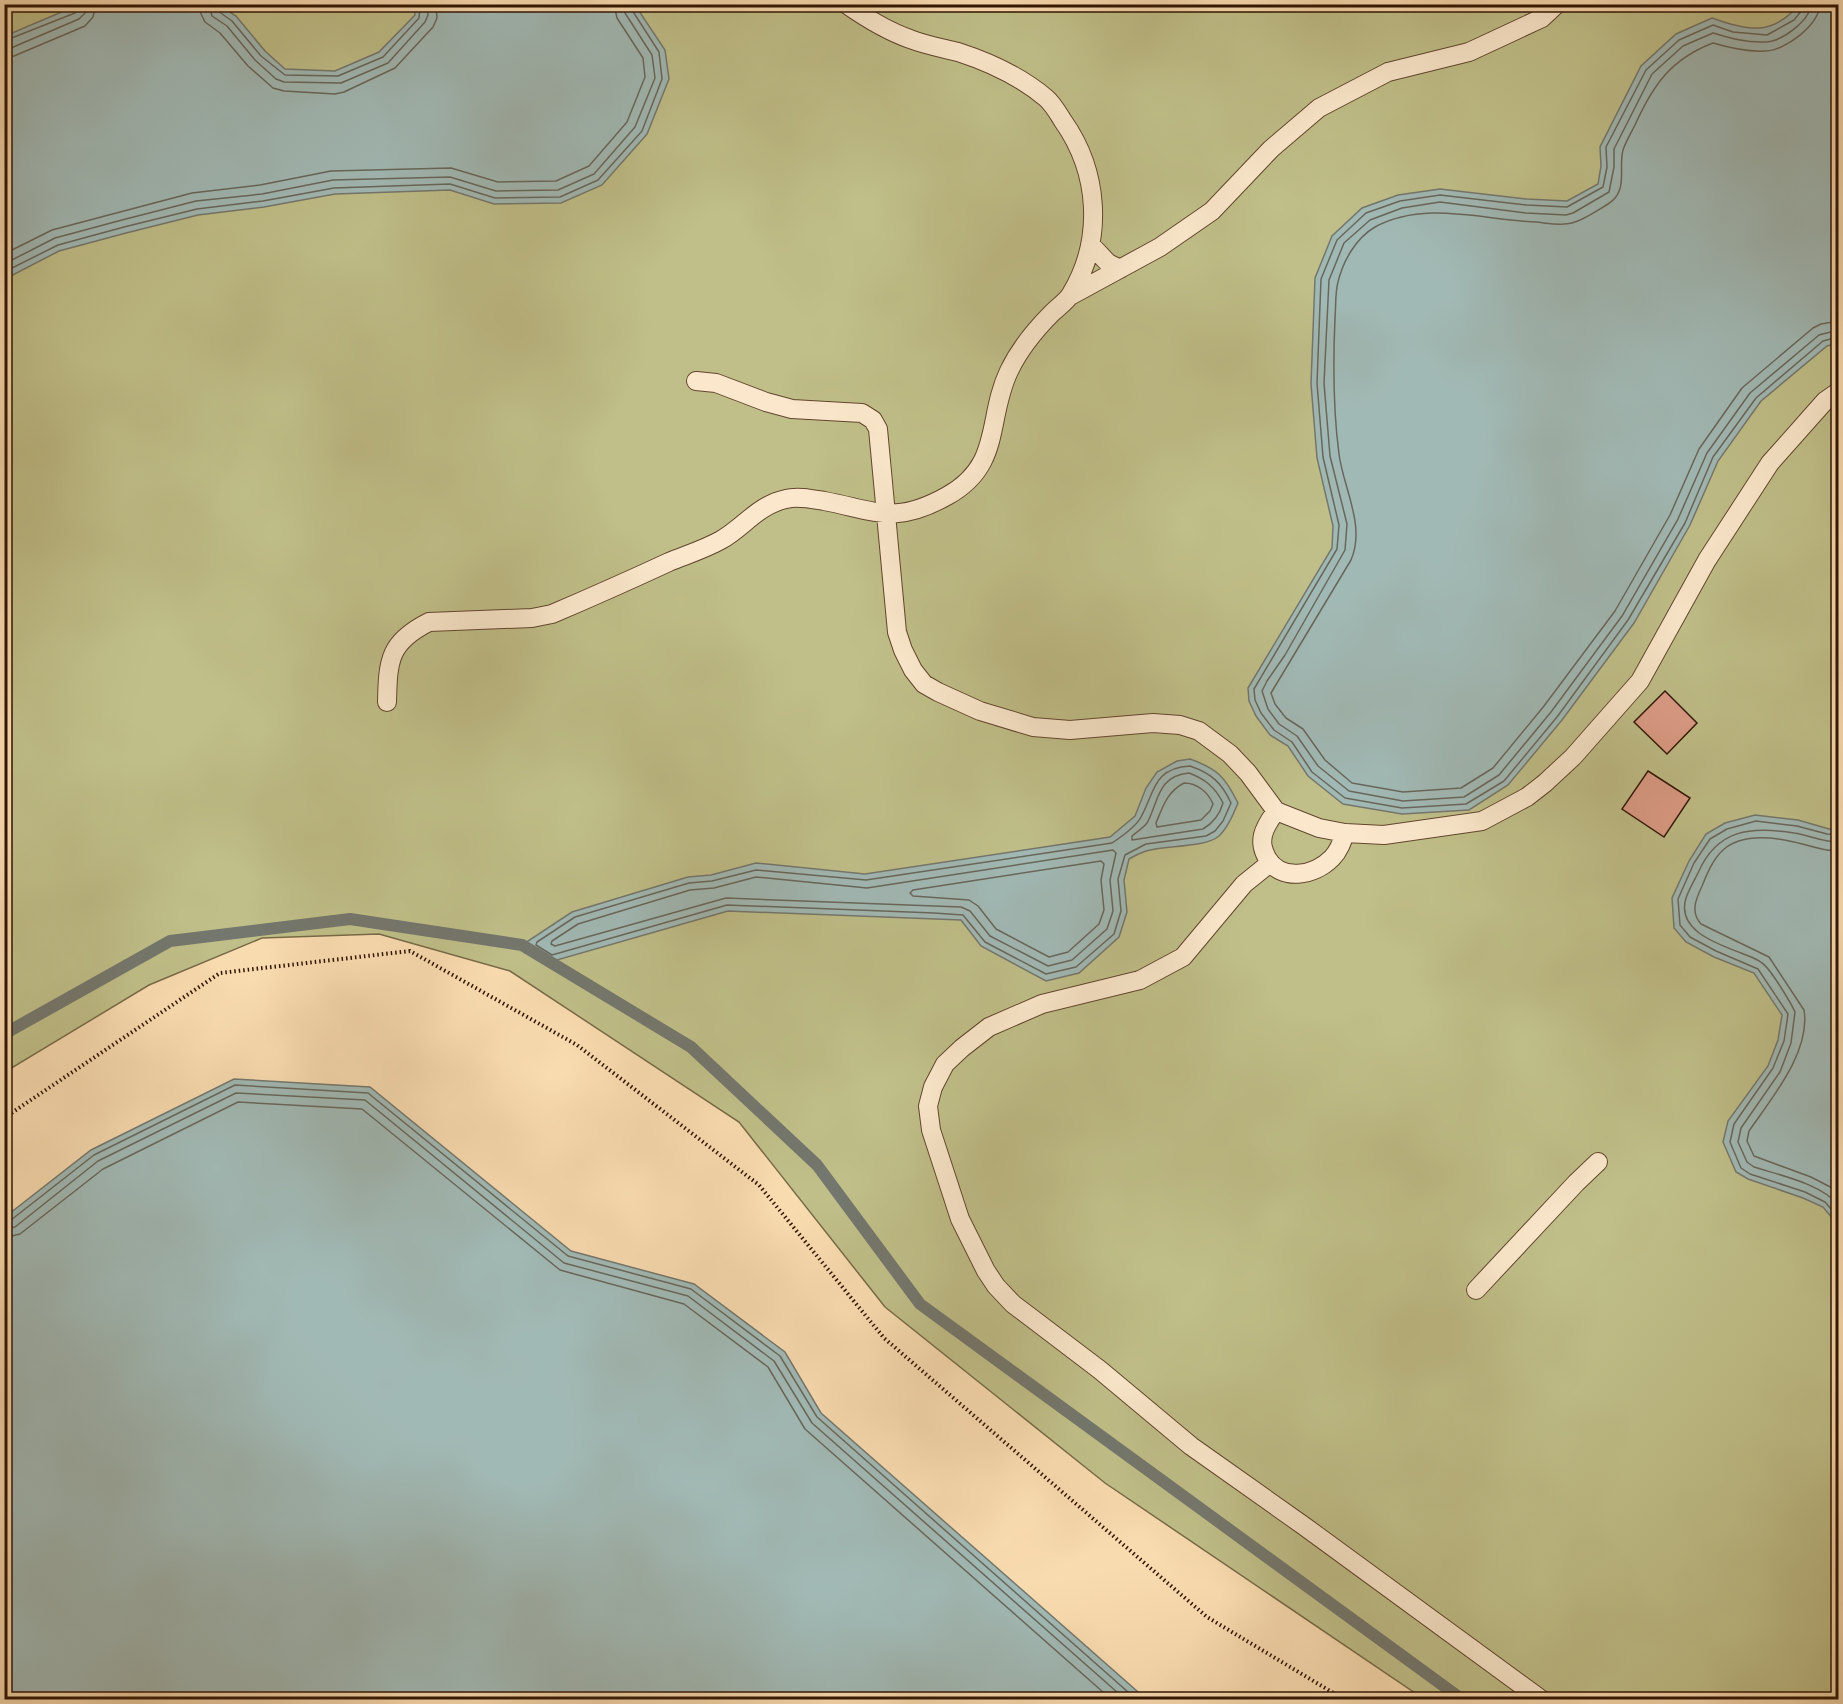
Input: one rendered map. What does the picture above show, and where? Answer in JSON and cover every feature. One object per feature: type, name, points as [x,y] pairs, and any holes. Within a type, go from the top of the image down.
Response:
[{"type":"lane","points":[[846,4],[867,19],[910,40],[990,63],[1048,99],[1068,128],[1080,151],[1092,186],[1094,214],[1092,246],[1070,296]]},
{"type":"lane","points":[[387,702],[388,668],[394,652],[400,642],[417,628],[429,622],[532,618],[552,614],[722,540],[759,510],[771,503],[789,498],[814,499],[886,514],[904,513],[922,508],[947,496],[965,485],[979,469],[994,433],[1008,373],[1020,351],[1070,296],[1160,247],[1212,211],[1271,149],[1319,108],[1388,72],[1469,52],[1542,18],[1557,4]]},
{"type":"lane","points":[[1092,246],[1108,262],[1120,269]]},
{"type":"lane","points":[[696,381],[716,383],[792,409],[862,413],[873,420],[878,429],[897,632],[903,651],[924,684],[980,711],[1033,727],[1070,730],[1153,723],[1180,725],[1199,731],[1230,753],[1248,772],[1276,811],[1319,828],[1346,833],[1384,835],[1482,821],[1527,797],[1573,757],[1640,681],[1707,560],[1770,463],[1825,400],[1839,392]]},
{"type":"lane","points":[[1276,811],[1262,838],[1262,850],[1270,863],[1279,871],[1292,875],[1321,866],[1339,849],[1346,833]]},
{"type":"lane","points":[[1270,863],[1244,884],[1183,957],[1140,980],[1042,1004],[989,1027],[962,1048],[945,1064],[933,1087],[928,1106],[931,1130],[960,1219],[986,1271],[1013,1304],[1100,1370],[1191,1446],[1305,1526],[1542,1700]]},
{"type":"lane","points":[[1476,1290],[1598,1162]]},
{"type":"path","points":[[4,1118],[220,973],[410,951],[577,1045],[759,1185],[884,1338],[1207,1617],[1345,1700]]},
{"type":"shaded area","points":[[5,5],[1838,5],[1838,1699],[1424,1699],[1105,1483],[885,1307],[739,1122],[510,971],[379,934],[262,938],[149,985],[5,1072]]},
{"type":"water","points":[[78,5],[219,5],[236,16],[265,51],[285,69],[335,71],[379,52],[415,15],[414,5],[635,5],[665,50],[669,79],[647,134],[602,185],[561,203],[494,204],[450,190],[335,194],[264,207],[198,215],[126,233],[59,251],[5,279],[5,36]]},
{"type":"water","points":[[1799,5],[1838,5],[1838,343],[1827,346],[1761,401],[1718,461],[1690,525],[1634,623],[1562,720],[1508,785],[1469,810],[1402,814],[1343,804],[1308,776],[1288,746],[1270,735],[1256,716],[1249,701],[1248,688],[1332,548],[1333,526],[1317,458],[1311,384],[1315,278],[1332,236],[1362,208],[1398,195],[1440,189],[1567,201],[1598,184],[1601,166],[1600,147],[1641,66],[1676,34],[1712,18],[1748,28],[1769,26],[1789,15]]},
{"type":"water","points":[[1190,759],[1214,770],[1229,787],[1238,803],[1230,821],[1219,836],[1213,840],[1154,849],[1129,859],[1124,880],[1127,912],[1119,937],[1079,973],[1046,981],[981,946],[961,920],[728,911],[550,962],[522,945],[572,912],[688,877],[711,875],[756,863],[865,874],[1110,837],[1135,816],[1146,788],[1157,772],[1177,761]]},
{"type":"water","points":[[1755,815],[1798,820],[1829,829],[1838,829],[1838,1225],[1823,1207],[1748,1179],[1736,1172],[1723,1142],[1728,1121],[1768,1066],[1778,1040],[1782,1015],[1754,973],[1714,957],[1686,942],[1674,928],[1672,898],[1689,861],[1706,834],[1725,823]]},
{"type":"water","points":[[234,1079],[370,1087],[571,1251],[694,1284],[785,1352],[821,1413],[1146,1699],[5,1699],[5,1217],[91,1150]]},
{"type":"water","points":[[1838,1225],[1838,1248],[1836,1243]]},
{"type":"building","points":[[1665,691],[1697,723],[1667,754],[1634,722]]},
{"type":"building","points":[[1648,771],[1690,798],[1664,837],[1622,809]]},
{"type":"waterway","points":[[4,1034],[170,941],[350,919],[522,945],[691,1047],[817,1165],[920,1304],[1463,1700]]}]
